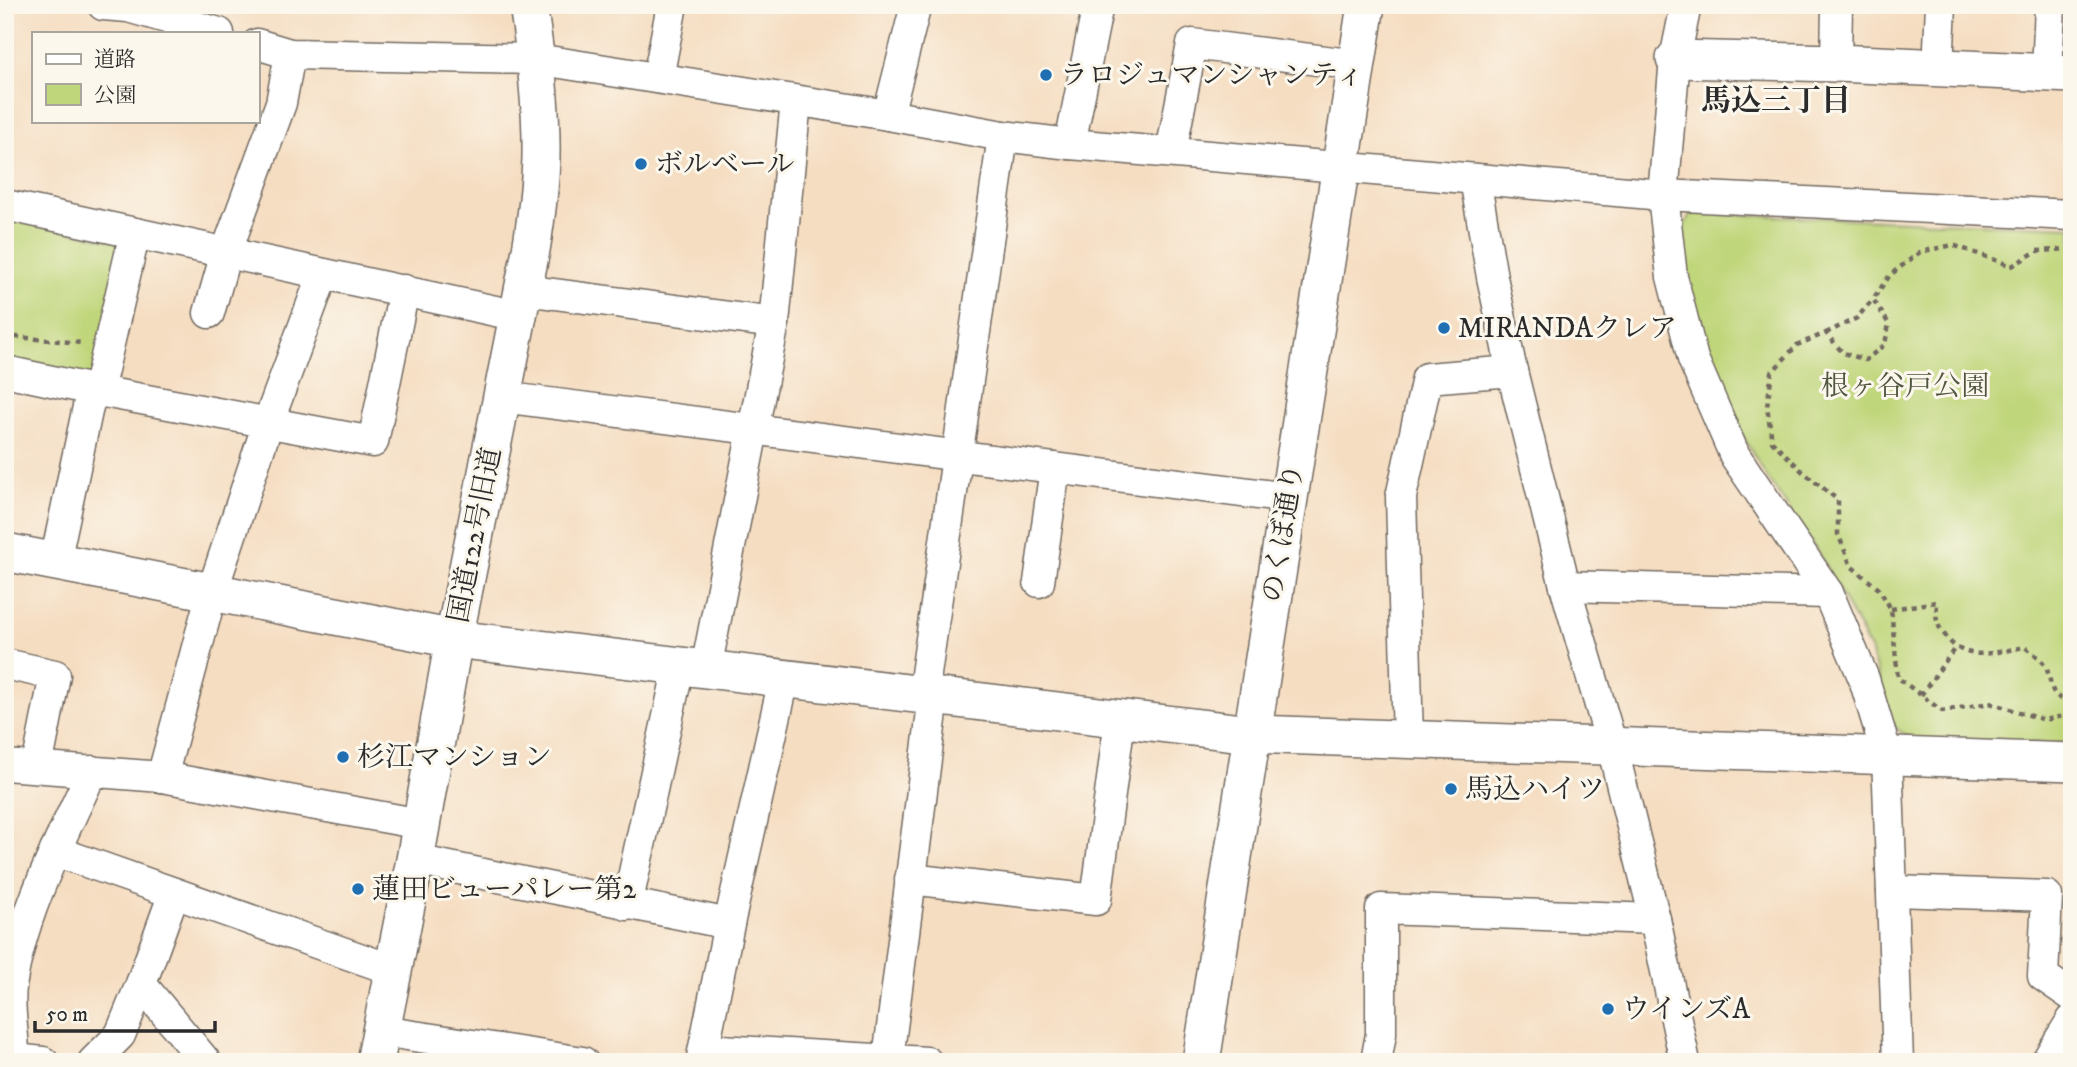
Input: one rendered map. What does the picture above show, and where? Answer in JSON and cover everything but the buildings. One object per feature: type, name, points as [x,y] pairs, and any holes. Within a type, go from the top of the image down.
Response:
[{"type":"street","name":"国道122号旧道","points":[[378,1046],[538,204],[540,104],[528,5]]},
{"type":"street","points":[[657,78],[672,5]]},
{"type":"street","points":[[888,115],[916,5]]},
{"type":"street","points":[[1070,144],[1098,5]]},
{"type":"street","name":"のくぼ通り","points":[[1201,1062],[1366,5]]},
{"type":"street","points":[[1686,5],[1675,60],[1663,195],[1672,277],[1693,359],[1735,456],[1828,593],[1864,679],[1886,755],[1898,1062]]},
{"type":"street","points":[[1836,63],[1837,5]]},
{"type":"street","points":[[1938,68],[1941,5]]},
{"type":"street","points":[[1675,60],[1836,63],[2060,74],[2050,5]]},
{"type":"street","points":[[120,6],[215,32]]},
{"type":"street","points":[[1171,152],[1192,44],[1357,65]]},
{"type":"street","points":[[259,45],[290,54],[536,59],[1003,136],[1070,144],[1663,195],[2072,215]]},
{"type":"street","points":[[209,313],[226,253],[281,103],[290,54]]},
{"type":"street","points":[[627,905],[693,668],[753,428],[774,323],[796,101]]},
{"type":"street","points":[[888,1059],[956,454],[1003,136]]},
{"type":"street","points":[[1475,179],[1512,371],[1565,586],[1612,746],[1655,919],[1685,1062]]},
{"type":"street","points":[[5,205],[404,290],[521,303],[774,323]]},
{"type":"street","points":[[55,562],[89,402],[98,391],[135,233]]},
{"type":"street","points":[[162,778],[212,592],[268,423],[323,274]]},
{"type":"street","points":[[5,371],[373,442],[404,290]]},
{"type":"street","points":[[1408,739],[1401,497],[1427,379],[1512,371]]},
{"type":"street","points":[[502,397],[1288,498]]},
{"type":"street","points":[[1039,582],[1055,468]]},
{"type":"street","points":[[5,552],[454,639],[1251,734],[2072,762]]},
{"type":"street","points":[[1565,586],[1828,593]]},
{"type":"street","points":[[5,664],[55,675],[37,767]]},
{"type":"street","points":[[784,679],[702,1055],[928,1062]]},
{"type":"street","points":[[910,879],[1096,900],[1120,719]]},
{"type":"street","points":[[5,765],[162,778],[421,824]]},
{"type":"street","points":[[19,1060],[11,989],[14,930],[92,771]]},
{"type":"street","points":[[55,851],[393,971]]},
{"type":"street","points":[[415,860],[729,924]]},
{"type":"street","points":[[1892,891],[2047,896],[2043,976],[2072,996]]},
{"type":"street","points":[[95,1061],[120,1035],[174,893]]},
{"type":"street","points":[[1376,1062],[1381,1034],[1381,909],[1655,919]]},
{"type":"street","points":[[141,984],[206,1062]]},
{"type":"street","points":[[2046,1062],[2072,1020]]},
{"type":"street","points":[[378,1046],[583,1062]]},
{"type":"path","points":[[2072,249],[2037,251],[2012,266],[1953,245],[1920,252],[1890,275],[1857,318],[1797,345],[1772,372],[1766,406],[1772,441],[1803,472],[1838,500],[1838,534],[1851,566],[1879,589],[1891,610],[1898,678],[1942,711],[1990,703],[2045,720],[2072,713]]},
{"type":"path","points":[[1826,333],[1843,353],[1866,360],[1885,344],[1889,324],[1872,299]]},
{"type":"path","points":[[5,336],[82,343]]},
{"type":"path","points":[[1891,610],[1937,603],[1936,624],[1955,649],[1976,655],[2025,647],[2046,665],[2049,684],[2059,699],[2072,703]]},
{"type":"path","points":[[1921,695],[1955,649]]},
{"type":"green space","name":"根ヶ谷戸公園","points":[[1692,213],[2072,227],[2072,744],[1913,740],[1893,726],[1870,649],[1820,555],[1765,474],[1715,388],[1693,330],[1682,228]]},
{"type":"green space","points":[[5,218],[126,243],[93,378],[5,360]]},
{"type":"place","name":"ラロジュマンシャンティ","points":[[1046,75]]},
{"type":"place","name":"ボルベール","points":[[641,164]]},
{"type":"place","name":"MIRANDAクレア","points":[[1444,328]]},
{"type":"place","name":"杉江マンション","points":[[343,757]]},
{"type":"place","name":"馬込ハイツ","points":[[1451,789]]},
{"type":"place","name":"蓮田ビューパレー第2","points":[[358,889]]},
{"type":"place","name":"ウインズA","points":[[1608,1009]]},
{"type":"district","name":"馬込三丁目","points":[[1776,101]]}]
